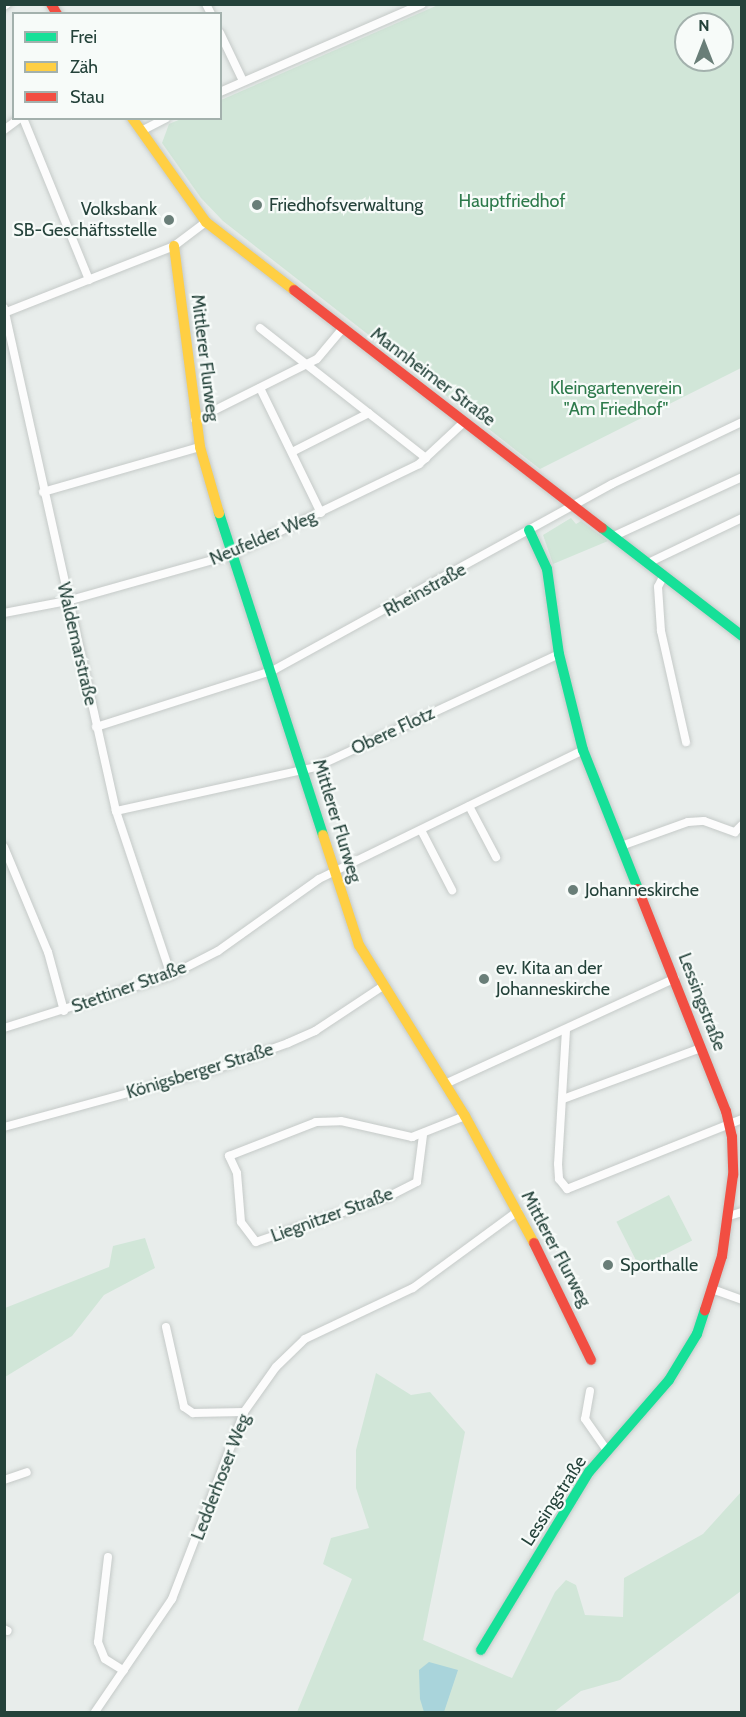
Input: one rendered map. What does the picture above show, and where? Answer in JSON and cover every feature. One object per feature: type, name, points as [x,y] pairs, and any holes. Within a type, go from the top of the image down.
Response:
[{"type":"street","points":[[222,91],[422,4]]},
{"type":"street","points":[[222,37],[243,81]]},
{"type":"street","points":[[4,130],[19,120]]},
{"type":"street","points":[[23,120],[90,280]]},
{"type":"street","name":"Mannheimer Straße","points":[[133,120],[206,222],[741,636]]},
{"type":"street","points":[[141,131],[162,120]]},
{"type":"street","points":[[5,311],[174,246],[206,222]]},
{"type":"street","name":"Mittlerer Flurweg","points":[[174,246],[200,447],[231,555],[272,671],[359,945],[465,1116],[518,1211],[591,1360]]},
{"type":"street","name":"Waldemarstraße","points":[[5,311],[67,602],[116,811],[171,975]]},
{"type":"street","points":[[260,328],[426,458]]},
{"type":"street","points":[[195,420],[316,359],[342,329]]},
{"type":"street","points":[[260,388],[321,513]]},
{"type":"street","points":[[292,452],[369,413]]},
{"type":"street","name":"Neufelder Weg","points":[[4,613],[67,602],[231,555],[321,513],[426,458],[464,422]]},
{"type":"street","name":"Rheinstraße","points":[[96,726],[272,671],[573,506],[741,422]]},
{"type":"street","points":[[43,492],[200,447]]},
{"type":"street","points":[[614,536],[741,477]]},
{"type":"street","points":[[648,563],[741,518]]},
{"type":"street","name":"Lessingstraße","points":[[481,1650],[589,1472],[669,1380],[697,1334],[712,1289],[729,1216],[733,1175],[730,1123],[675,978],[583,750],[559,654],[547,569],[529,530]]},
{"type":"street","points":[[664,575],[658,587],[661,631],[686,741]]},
{"type":"street","name":"Obere Flotz","points":[[116,811],[304,770],[559,654]]},
{"type":"street","name":"Stettiner Straße","points":[[4,1028],[64,1011],[171,975],[218,951],[289,897],[583,750]]},
{"type":"street","points":[[469,806],[496,857]]},
{"type":"street","points":[[621,846],[688,822],[704,821],[735,832],[741,840]]},
{"type":"street","points":[[735,832],[741,825]]},
{"type":"street","points":[[421,830],[452,890]]},
{"type":"street","points":[[4,847],[48,952],[64,1011]]},
{"type":"street","points":[[446,1084],[675,978]]},
{"type":"street","name":"Königsberger Straße","points":[[4,1127],[213,1070],[288,1043],[383,986]]},
{"type":"street","points":[[566,1030],[558,1164],[559,1179],[567,1189],[741,1119]]},
{"type":"street","points":[[563,1099],[701,1048]]},
{"type":"street","points":[[423,1135],[465,1116]]},
{"type":"street","name":"Liegnitzer Straße","points":[[327,1120],[412,1137],[423,1135],[417,1182],[390,1196],[256,1242],[241,1222],[237,1173],[229,1156],[327,1120]]},
{"type":"street","name":"Ledderhoser Weg","points":[[95,1713],[172,1599],[186,1571],[244,1412],[276,1367],[305,1339],[413,1288],[518,1211]]},
{"type":"street","points":[[729,1216],[741,1212]]},
{"type":"street","points":[[712,1289],[741,1300]]},
{"type":"street","points":[[166,1327],[184,1407],[193,1413],[244,1412]]},
{"type":"street","points":[[590,1391],[585,1419],[607,1451]]},
{"type":"street","points":[[4,1480],[27,1472]]},
{"type":"street","points":[[108,1557],[98,1642],[105,1659],[124,1671]]},
{"type":"green space","name":"Hauptfriedhof","points":[[438,5],[741,5],[741,368],[540,469],[223,221],[201,198],[162,143],[169,124],[179,120],[222,120],[222,100]]},
{"type":"green space","points":[[571,518],[576,524],[581,521],[608,541],[553,564],[543,535]]},
{"type":"green space","points":[[669,1195],[692,1240],[640,1267],[616,1222]]},
{"type":"green space","points":[[145,1238],[155,1268],[104,1295],[72,1336],[5,1377],[5,1308],[109,1267],[113,1246]]},
{"type":"green space","points":[[376,1373],[411,1395],[430,1392],[465,1432],[423,1640],[512,1678],[555,1592],[566,1580],[576,1585],[585,1615],[623,1617],[624,1578],[703,1534],[741,1492],[741,1591],[620,1680],[581,1691],[554,1712],[297,1712],[352,1579],[323,1564],[331,1538],[369,1528],[356,1488],[356,1450]]},
{"type":"water","points":[[429,1662],[458,1670],[444,1712],[424,1712],[420,1699],[419,1670]]},
{"type":"traffic: fast","points":[[219,513],[323,835]]},
{"type":"traffic: fast","points":[[602,528],[742,636]]},
{"type":"traffic: fast","points":[[529,530],[547,569],[559,654],[583,750],[638,889]]},
{"type":"traffic: fast","points":[[481,1650],[589,1472],[669,1380],[697,1334],[705,1310]]},
{"type":"traffic: slow","points":[[133,120],[206,222],[294,290]]},
{"type":"traffic: slow","points":[[174,246],[200,447],[219,513]]},
{"type":"traffic: slow","points":[[323,835],[359,945],[465,1116],[534,1243]]},
{"type":"traffic: jam","points":[[51,4],[56,12]]},
{"type":"traffic: jam","points":[[294,290],[602,528]]},
{"type":"traffic: jam","points":[[638,889],[726,1111],[732,1137],[733,1175],[722,1256],[705,1310]]},
{"type":"traffic: jam","points":[[534,1243],[591,1360]]},
{"type":"place","name":"Friedhofsverwaltung","points":[[257,205]]},
{"type":"place","name":"Volksbank SB-Geschäftsstelle","points":[[169,220]]},
{"type":"place","name":"Johanneskirche","points":[[573,890]]},
{"type":"place","name":"ev. Kita an der Johanneskirche","points":[[484,979]]},
{"type":"place","name":"Sporthalle","points":[[608,1265]]},
{"type":"park label","name":"Kleingartenverein \"Am Friedhof\"","points":[[616,399]]}]
